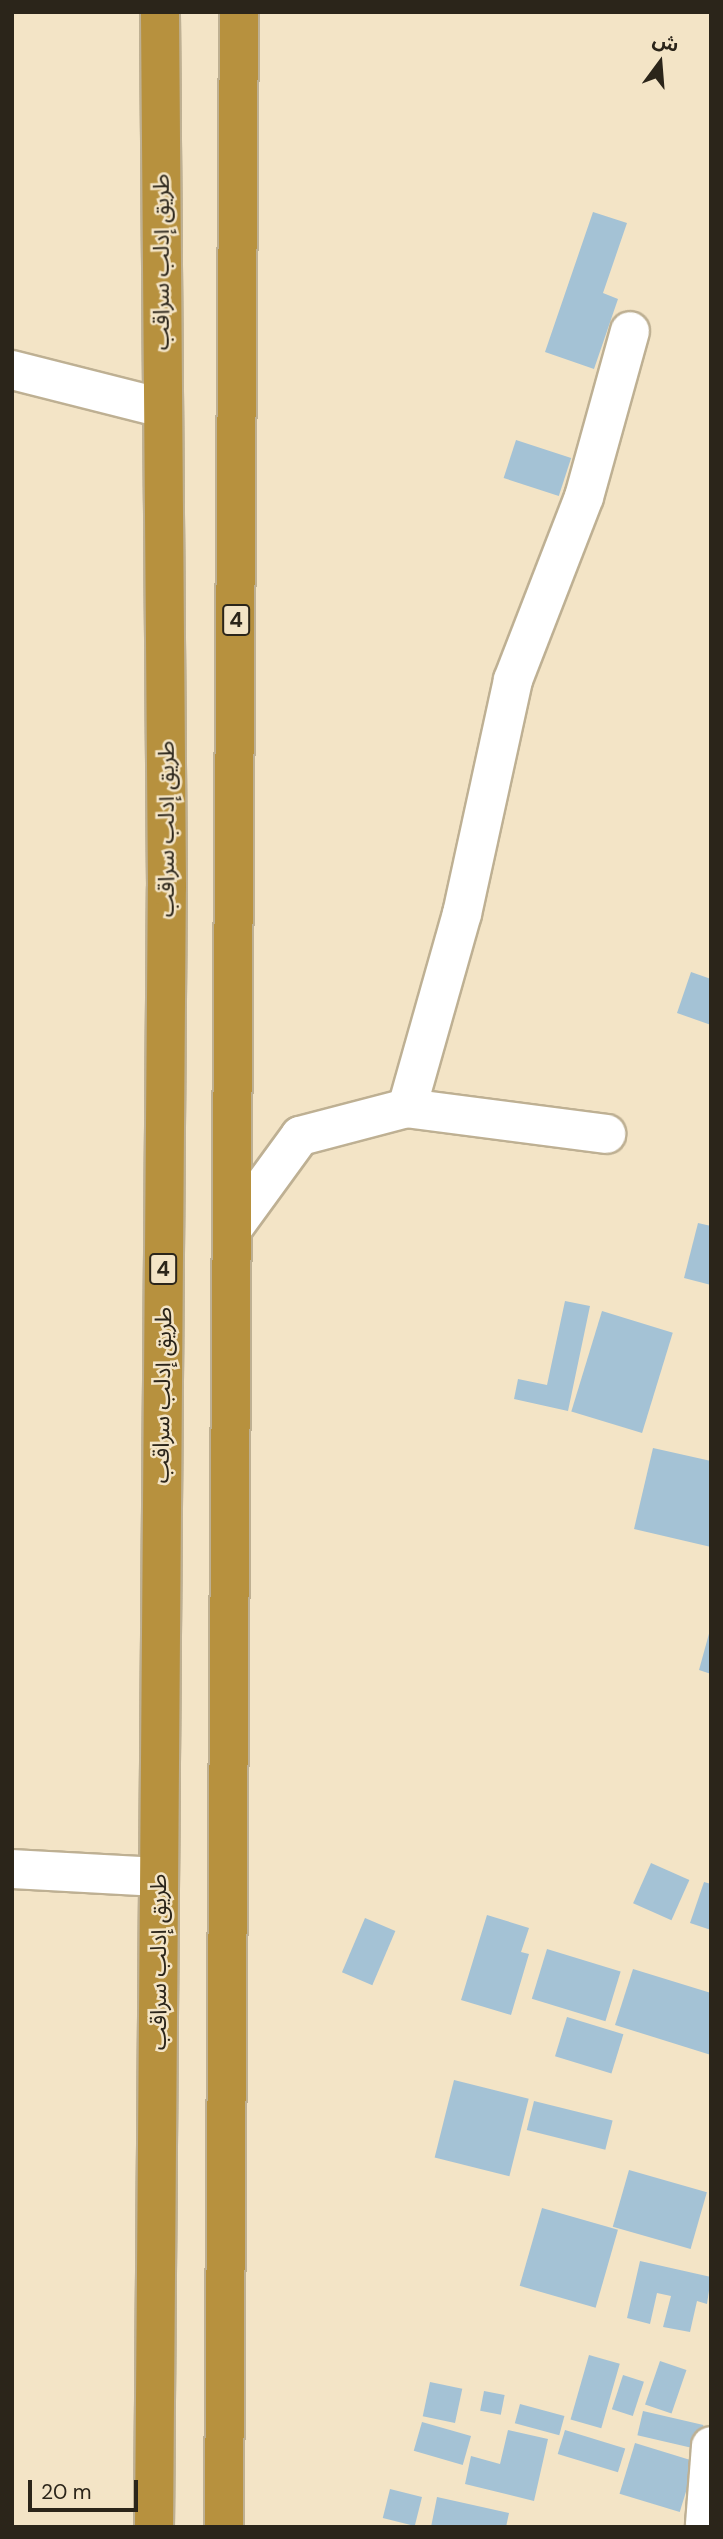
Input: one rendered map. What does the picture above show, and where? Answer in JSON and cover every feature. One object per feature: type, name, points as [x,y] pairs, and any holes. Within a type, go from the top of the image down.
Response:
[{"type":"highway","name":"طريق إدلب سراقب","points":[[154,2527],[167,887],[160,12]]},
{"type":"highway","name":"4","points":[[233,1228],[239,12]]},
{"type":"highway","points":[[224,2527],[233,1228]]},
{"type":"street","points":[[407,1108],[463,914],[513,680],[584,497],[630,331]]},
{"type":"street","points":[[12,370],[162,408]]},
{"type":"street","points":[[233,1228],[300,1136],[407,1108],[606,1135]]},
{"type":"street","points":[[12,1869],[158,1877]]},
{"type":"street","points":[[705,2524],[711,2446]]},
{"type":"building","points":[[593,212],[627,223],[603,293],[618,299],[594,369],[545,352]]},
{"type":"building","points":[[516,440],[571,458],[559,496],[504,478]]},
{"type":"building","points":[[691,972],[711,979],[711,1025],[677,1013]]},
{"type":"building","points":[[698,1223],[711,1226],[711,1285],[684,1278]]},
{"type":"building","points":[[565,1301],[590,1306],[568,1411],[514,1399],[518,1379],[547,1385]]},
{"type":"building","points":[[602,1311],[673,1333],[642,1433],[571,1411]]},
{"type":"building","points":[[653,1448],[711,1461],[711,1547],[634,1529]]},
{"type":"building","points":[[711,1631],[711,1674],[699,1670]]},
{"type":"building","points":[[651,1863],[689,1880],[671,1920],[633,1903]]},
{"type":"building","points":[[704,1882],[711,1884],[711,1930],[690,1923]]},
{"type":"building","points":[[487,1915],[529,1928],[521,1952],[529,1954],[511,2015],[461,2000]]},
{"type":"building","points":[[365,1918],[395,1931],[372,1985],[342,1972]]},
{"type":"building","points":[[547,1949],[621,1972],[605,2021],[532,1999]]},
{"type":"building","points":[[633,1969],[711,1993],[711,2055],[615,2025]]},
{"type":"building","points":[[567,2017],[623,2034],[611,2073],[555,2056]]},
{"type":"building","points":[[454,2080],[529,2099],[509,2176],[435,2158]]},
{"type":"building","points":[[534,2101],[613,2121],[605,2150],[527,2130]]},
{"type":"building","points":[[629,2170],[707,2192],[691,2249],[613,2227]]},
{"type":"building","points":[[542,2208],[618,2230],[596,2308],[520,2286]]},
{"type":"building","points":[[640,2261],[711,2277],[707,2304],[697,2301],[690,2332],[663,2327],[671,2296],[657,2293],[650,2324],[627,2318]]},
{"type":"building","points":[[589,2355],[620,2364],[601,2428],[571,2419]]},
{"type":"building","points":[[660,2361],[686,2370],[671,2414],[645,2404]]},
{"type":"building","points":[[623,2375],[644,2382],[633,2416],[612,2409]]},
{"type":"building","points":[[430,2382],[462,2389],[455,2423],[423,2416]]},
{"type":"building","points":[[484,2391],[505,2395],[501,2415],[480,2411]]},
{"type":"building","points":[[520,2404],[564,2416],[559,2435],[515,2423]]},
{"type":"building","points":[[643,2411],[703,2425],[698,2449],[637,2435]]},
{"type":"building","points":[[422,2422],[471,2436],[463,2465],[414,2451]]},
{"type":"building","points":[[508,2430],[548,2439],[534,2501],[465,2484],[471,2456],[500,2464]]},
{"type":"building","points":[[565,2430],[625,2448],[618,2472],[558,2454]]},
{"type":"building","points":[[635,2443],[695,2461],[680,2512],[620,2494]]},
{"type":"building","points":[[390,2489],[422,2497],[415,2526],[383,2518]]},
{"type":"building","points":[[437,2497],[509,2513],[506,2527],[431,2527]]}]
